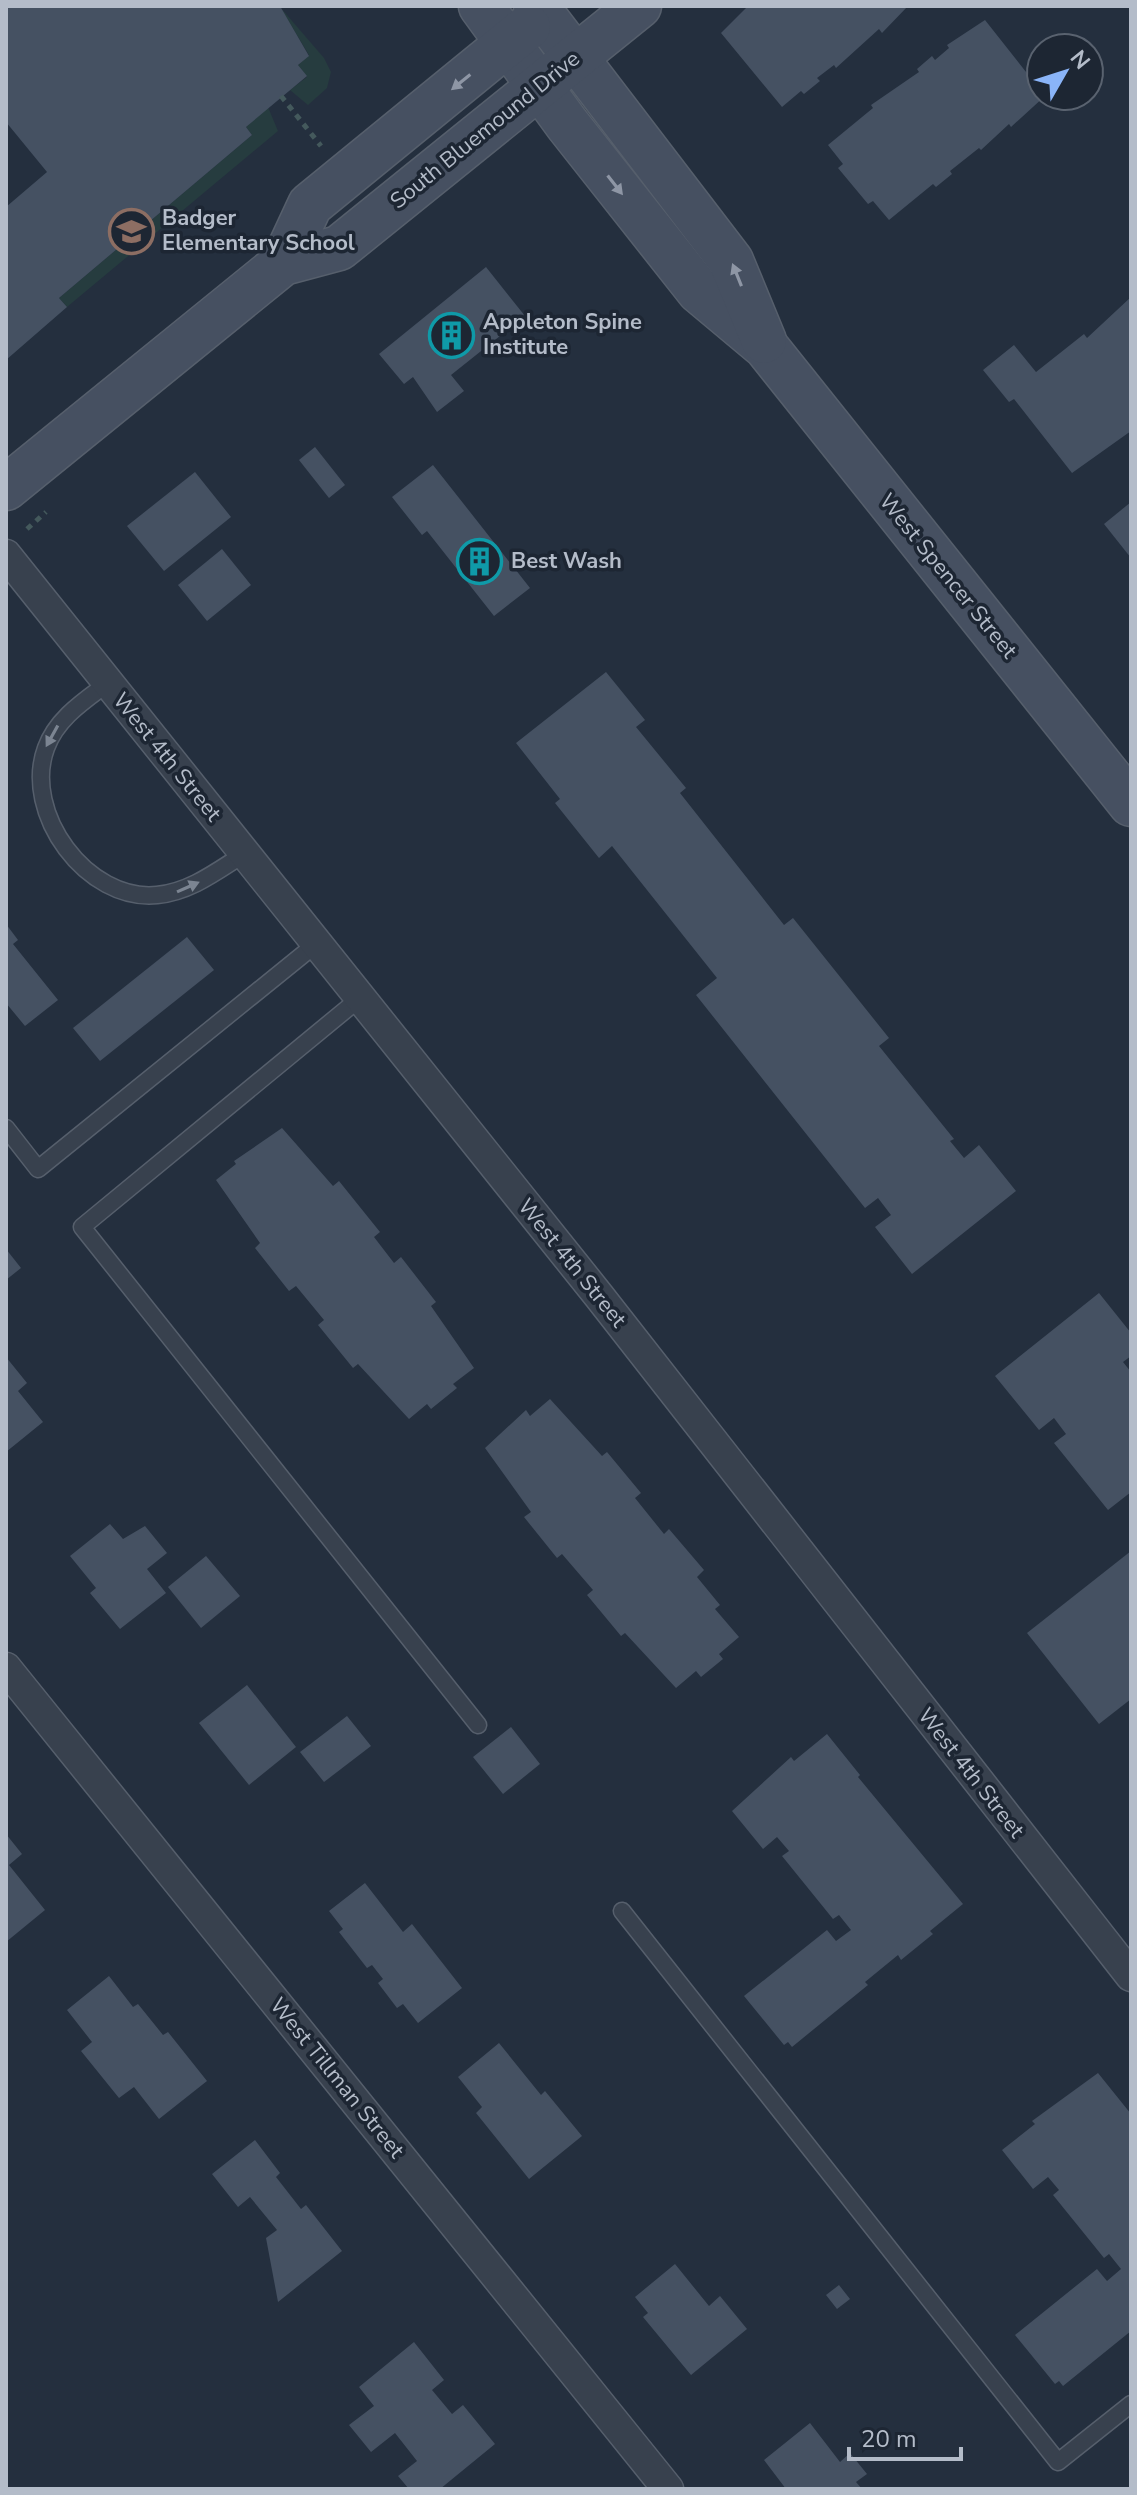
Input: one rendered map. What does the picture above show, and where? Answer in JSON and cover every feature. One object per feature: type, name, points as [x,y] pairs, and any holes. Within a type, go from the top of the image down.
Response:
[{"type":"street","name":"West Spencer Street","points":[[481,6],[507,44],[699,291],[766,347],[1131,804]]},
{"type":"street","name":"South Bluemound Drive","points":[[10,477],[283,263],[339,248],[639,6]]},
{"type":"street","name":"West Spencer Street","points":[[545,9],[575,57],[731,261],[766,347]]},
{"type":"street","name":"South Bluemound Drive","points":[[283,263],[310,205],[507,44],[545,9]]},
{"type":"street","name":"West 4th Street","points":[[6,555],[599,1296],[1131,1976]]},
{"type":"street","name":"West Tillman Street","points":[[6,1668],[668,2489]]},
{"type":"lane","points":[[108,683],[58,725],[41,764],[46,809],[71,853],[111,886],[132,894],[153,896],[191,887],[244,854]]},
{"type":"lane","points":[[6,1128],[38,1169],[316,944]]},
{"type":"lane","points":[[360,998],[82,1227],[478,1725]]},
{"type":"lane","points":[[622,1911],[1058,2462],[1131,2404]]},
{"type":"path","points":[[281,96],[320,145]]},
{"type":"green space","points":[[280,7],[324,58],[331,72],[327,88],[308,105],[290,90],[307,77],[298,65],[309,55]]},
{"type":"green space","points":[[268,107],[278,131],[67,307],[59,298],[252,135],[246,127]]},
{"type":"building","points":[[6,6],[280,6],[309,56],[298,65],[307,76],[246,127],[252,135],[59,298],[67,307],[6,360],[6,207],[47,172],[6,122]]},
{"type":"building","points":[[748,6],[908,6],[882,33],[879,29],[836,68],[834,65],[817,78],[820,81],[804,94],[801,91],[782,107],[721,33]]},
{"type":"building","points":[[985,20],[1025,71],[1025,112],[1027,112],[950,171],[952,174],[936,187],[933,184],[889,220],[873,201],[868,204],[838,168],[843,164],[828,145],[873,108],[871,105],[919,72],[917,69],[932,56],[935,60],[949,48],[947,45]]},
{"type":"building","name":"Appleton Spine Institute","points":[[486,267],[525,316],[451,375],[464,391],[437,412],[413,377],[404,384],[379,354]]},
{"type":"building","points":[[1131,297],[1131,431],[1072,473],[1014,399],[1009,402],[983,370],[1014,345],[1036,372],[1084,334],[1087,338]]},
{"type":"building","points":[[315,447],[345,485],[329,498],[299,460]]},
{"type":"building","name":"Best Wash","points":[[433,465],[530,588],[494,616],[427,531],[422,535],[392,497]]},
{"type":"building","points":[[195,472],[231,517],[164,571],[127,526]]},
{"type":"building","points":[[1131,502],[1131,558],[1104,524]]},
{"type":"building","points":[[222,549],[251,585],[207,621],[178,585]]},
{"type":"building","points":[[606,672],[645,720],[636,727],[686,788],[680,793],[784,925],[793,918],[889,1038],[879,1046],[954,1139],[950,1141],[964,1158],[979,1145],[1016,1191],[912,1274],[875,1227],[891,1215],[878,1198],[865,1208],[696,995],[717,978],[612,846],[599,858],[555,803],[560,799],[516,743]]},
{"type":"building","points":[[6,924],[18,940],[13,944],[58,1000],[25,1026],[6,1003]]},
{"type":"building","points":[[187,937],[214,970],[100,1061],[73,1028]]},
{"type":"building","points":[[282,1128],[333,1186],[339,1181],[380,1232],[374,1237],[394,1263],[401,1257],[436,1302],[431,1306],[474,1368],[453,1384],[457,1388],[431,1409],[427,1404],[409,1419],[358,1364],[353,1368],[318,1325],[324,1320],[296,1286],[289,1291],[255,1248],[260,1243],[216,1180],[236,1164],[234,1161]]},
{"type":"building","points":[[6,1249],[21,1268],[6,1280]]},
{"type":"building","points":[[1099,1293],[1131,1333],[1131,1356],[1123,1362],[1131,1372],[1131,1492],[1108,1510],[1054,1443],[1066,1434],[1054,1418],[1039,1430],[995,1376]]},
{"type":"building","points":[[6,1357],[27,1383],[18,1391],[43,1422],[6,1452]]},
{"type":"building","points":[[550,1399],[602,1456],[607,1452],[641,1493],[635,1498],[664,1534],[669,1529],[704,1570],[697,1577],[720,1605],[715,1609],[739,1637],[719,1654],[723,1659],[701,1677],[696,1671],[676,1688],[625,1633],[621,1636],[587,1595],[593,1590],[562,1554],[557,1558],[524,1517],[531,1512],[485,1448],[526,1410],[530,1416]]},
{"type":"building","points":[[110,1524],[123,1539],[145,1526],[167,1553],[147,1569],[166,1593],[120,1629],[90,1593],[96,1588],[70,1556]]},
{"type":"building","points":[[1131,1551],[1131,1699],[1099,1724],[1027,1633]]},
{"type":"building","points":[[206,1556],[240,1596],[201,1628],[168,1587]]},
{"type":"building","points":[[247,1685],[296,1747],[249,1785],[199,1723]]},
{"type":"building","points":[[347,1716],[371,1746],[324,1782],[300,1752]]},
{"type":"building","points":[[511,1727],[540,1764],[503,1794],[473,1757]]},
{"type":"building","points":[[827,1734],[860,1775],[858,1777],[963,1904],[930,1931],[933,1934],[901,1960],[898,1955],[865,1982],[868,1985],[792,2047],[788,2042],[784,2045],[744,1996],[827,1930],[836,1941],[851,1930],[839,1915],[833,1919],[782,1856],[789,1851],[777,1837],[763,1849],[732,1811],[791,1757],[794,1761]]},
{"type":"building","points":[[6,1834],[22,1854],[9,1865],[45,1910],[6,1942]]},
{"type":"building","points":[[365,1883],[403,1932],[412,1924],[462,1988],[418,2023],[403,2004],[397,2008],[378,1983],[383,1979],[372,1965],[367,1968],[339,1932],[343,1929],[329,1911]]},
{"type":"building","points":[[109,1976],[133,2007],[138,2004],[163,2035],[168,2032],[207,2081],[159,2119],[134,2087],[119,2098],[81,2051],[92,2042],[67,2010]]},
{"type":"building","points":[[499,2043],[541,2095],[545,2091],[582,2136],[529,2179],[476,2113],[482,2107],[458,2077]]},
{"type":"building","points":[[1098,2073],[1131,2114],[1131,2331],[1063,2386],[1059,2381],[1055,2384],[1015,2335],[1097,2269],[1107,2281],[1121,2269],[1109,2254],[1104,2258],[1053,2195],[1059,2190],[1048,2177],[1033,2189],[1002,2150],[1035,2124],[1032,2121]]},
{"type":"building","points":[[255,2140],[280,2173],[276,2177],[301,2209],[306,2205],[342,2251],[278,2302],[266,2238],[277,2230],[250,2197],[238,2207],[212,2174]]},
{"type":"building","points":[[675,2264],[709,2306],[720,2296],[747,2329],[691,2375],[643,2317],[648,2313],[635,2297]]},
{"type":"building","points":[[839,2285],[850,2299],[837,2309],[826,2295]]},
{"type":"building","points":[[414,2342],[444,2380],[432,2390],[452,2414],[463,2405],[495,2444],[440,2489],[409,2489],[398,2476],[417,2461],[395,2433],[371,2452],[349,2425],[374,2406],[359,2387]]},
{"type":"building","points":[[810,2423],[840,2462],[850,2453],[867,2474],[856,2482],[862,2489],[786,2489],[764,2460]]},
{"type":"place","name":"Badger Elementary School","points":[[131,231]]},
{"type":"place","name":"Appleton Spine Institute","points":[[452,335]]},
{"type":"place","name":"Best Wash","points":[[480,561]]}]
